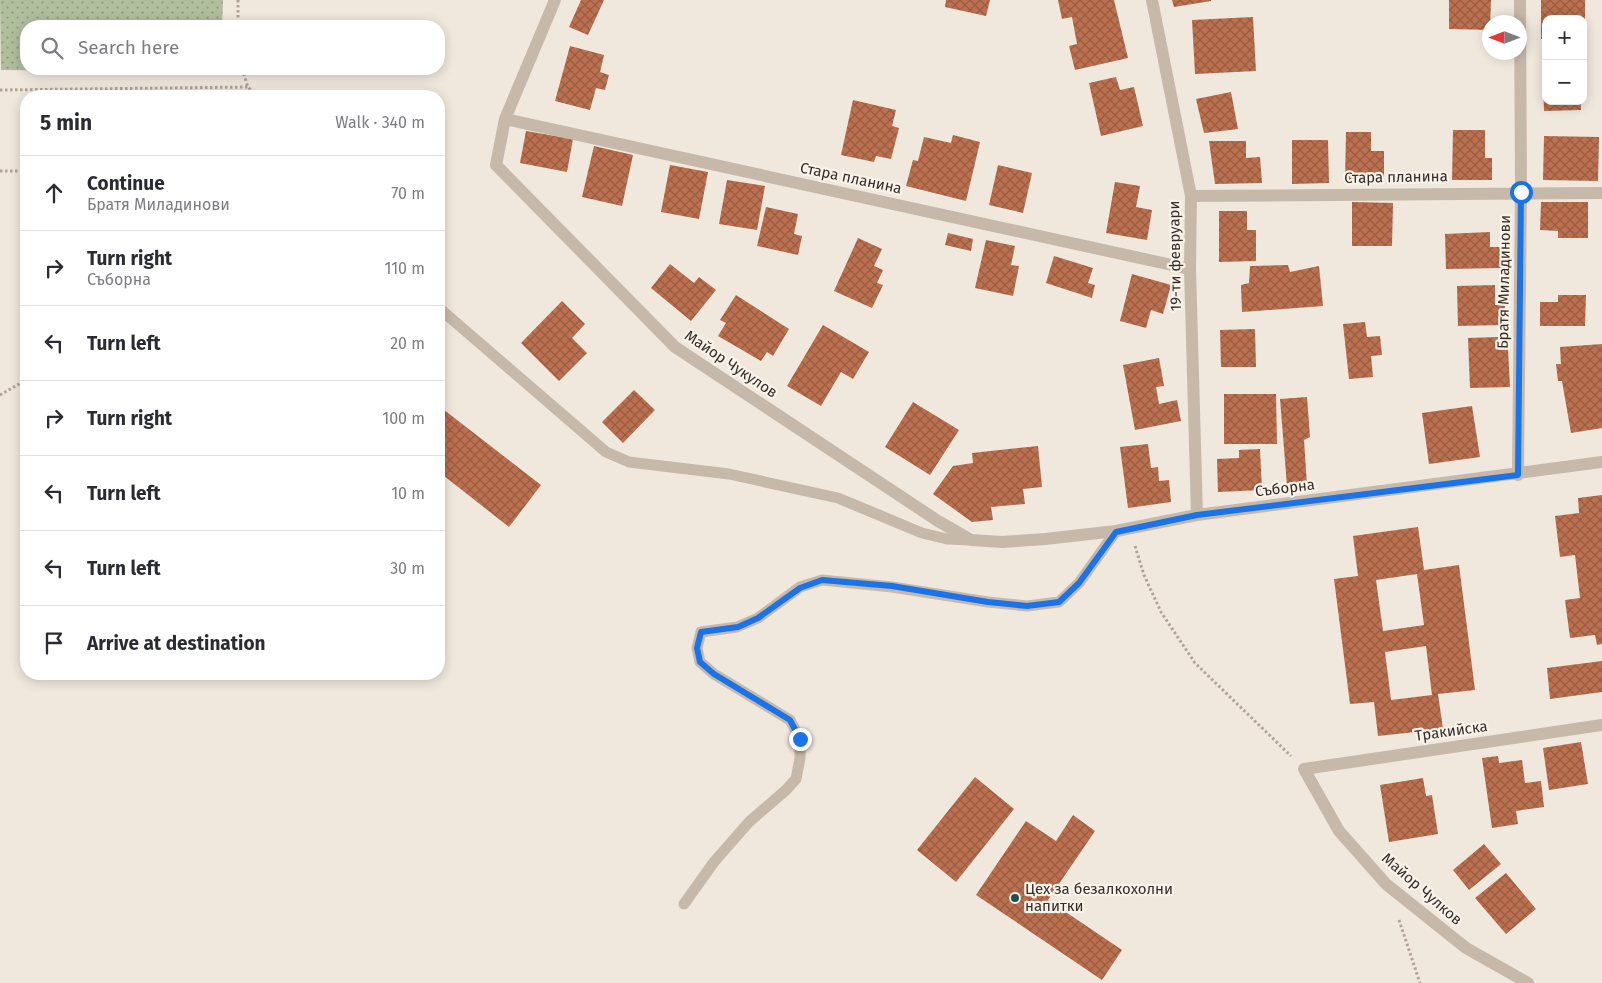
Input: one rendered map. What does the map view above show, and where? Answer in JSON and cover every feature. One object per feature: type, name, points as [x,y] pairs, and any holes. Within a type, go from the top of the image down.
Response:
[{"type":"street","points":[[505,119],[555,0]]},
{"type":"street","name":"19-ти февруари","points":[[1152,0],[1191,196],[1190,269],[1197,515]]},
{"type":"street","name":"Братя Миладинови","points":[[1518,475],[1521,192],[1520,0]]},
{"type":"street","name":"Стара планина","points":[[505,119],[1190,269]]},
{"type":"street","name":"Майор Чукулов","points":[[505,119],[496,165],[675,347],[938,521],[971,540]]},
{"type":"street","name":"Стара планина","points":[[1191,196],[1521,192],[1602,193]]},
{"type":"street","name":"Съборна","points":[[971,540],[1002,542],[1116,532],[1197,515],[1518,475],[1602,462]]},
{"type":"street","name":"Тракийска","points":[[1304,769],[1602,725]]},
{"type":"street","name":"Майор Чулков","points":[[1304,769],[1339,831],[1386,884],[1466,948],[1528,983]]},
{"type":"lane","points":[[445,313],[606,452],[629,462],[711,472],[773,483],[838,498],[922,533],[947,539],[971,540]]},
{"type":"lane","points":[[684,904],[714,862],[749,822],[796,779],[800,758],[800,739],[790,720],[714,674],[700,662],[697,648],[701,632],[738,627],[758,618],[800,588],[822,580],[892,586],[988,602],[1027,606],[1059,602],[1079,583],[1116,532]]},
{"type":"path","points":[[238,0],[238,20]]},
{"type":"path","points":[[244,75],[251,90]]},
{"type":"path","points":[[0,90],[248,87]]},
{"type":"path","points":[[0,171],[20,171]]},
{"type":"path","points":[[0,395],[20,383]]},
{"type":"path","points":[[1130,529],[1144,575],[1160,612],[1195,664],[1304,769]]},
{"type":"path","points":[[1386,884],[1420,983]]},
{"type":"green space","points":[[0,0],[223,0],[222,20],[20,20],[20,70],[1,70]]},
{"type":"building","points":[[581,0],[604,0],[588,35],[569,27]]},
{"type":"building","points":[[946,0],[990,0],[986,16],[945,7]]},
{"type":"building","points":[[1058,0],[1114,0],[1128,58],[1075,70],[1069,46],[1077,44],[1072,17],[1062,19]]},
{"type":"building","points":[[1172,0],[1211,0],[1211,1],[1174,7]]},
{"type":"building","points":[[1449,0],[1491,0],[1490,15],[1482,15],[1482,30],[1449,29]]},
{"type":"building","points":[[1541,0],[1585,0],[1585,15],[1542,15],[1541,39]]},
{"type":"building","points":[[1253,17],[1256,71],[1195,74],[1192,20]]},
{"type":"building","points":[[570,46],[604,55],[600,72],[609,75],[605,90],[596,88],[590,110],[555,101]]},
{"type":"building","points":[[1116,77],[1120,90],[1134,87],[1143,126],[1101,136],[1089,83]]},
{"type":"building","points":[[1231,92],[1238,129],[1204,133],[1196,99]]},
{"type":"building","points":[[853,100],[896,110],[892,126],[899,128],[891,159],[876,156],[874,162],[841,155]]},
{"type":"building","points":[[1544,105],[1581,105],[1581,110],[1544,111]]},
{"type":"building","points":[[1453,130],[1485,130],[1485,158],[1492,158],[1492,180],[1452,180]]},
{"type":"building","points":[[526,131],[573,139],[567,172],[520,163]]},
{"type":"building","points":[[1346,132],[1371,132],[1371,151],[1384,151],[1384,180],[1345,180]]},
{"type":"building","points":[[953,135],[980,142],[966,201],[906,186],[913,160],[918,161],[924,137],[951,143]]},
{"type":"building","points":[[1544,136],[1599,137],[1598,181],[1543,180]]},
{"type":"building","points":[[1292,140],[1328,140],[1329,183],[1292,184]]},
{"type":"building","points":[[1209,141],[1246,141],[1246,158],[1260,157],[1262,183],[1215,184]]},
{"type":"building","points":[[594,146],[633,155],[622,206],[582,197]]},
{"type":"building","points":[[670,165],[708,172],[699,219],[661,212]]},
{"type":"building","points":[[998,165],[1032,173],[1023,213],[989,205]]},
{"type":"building","points":[[727,180],[765,186],[757,230],[719,224]]},
{"type":"building","points":[[1115,182],[1140,186],[1136,207],[1152,210],[1147,240],[1106,233]]},
{"type":"building","points":[[1352,202],[1393,203],[1392,246],[1352,246]]},
{"type":"building","points":[[1541,202],[1588,202],[1588,238],[1558,238],[1558,231],[1540,230]]},
{"type":"building","points":[[766,207],[798,214],[794,234],[802,236],[798,255],[757,246]]},
{"type":"building","points":[[1219,211],[1247,211],[1247,230],[1256,230],[1256,261],[1219,262]]},
{"type":"building","points":[[1490,232],[1490,247],[1502,247],[1502,268],[1446,269],[1445,234]]},
{"type":"building","points":[[948,233],[973,239],[971,251],[945,245]]},
{"type":"building","points":[[858,238],[882,249],[874,266],[883,270],[877,283],[883,285],[872,308],[834,291]]},
{"type":"building","points":[[986,240],[1015,246],[1011,265],[1019,266],[1013,296],[975,288]]},
{"type":"building","points":[[1054,256],[1093,268],[1088,283],[1095,285],[1092,298],[1046,283]]},
{"type":"building","points":[[670,264],[694,283],[699,277],[716,290],[691,321],[651,288]]},
{"type":"building","points":[[1288,265],[1290,272],[1319,266],[1323,306],[1242,312],[1241,285],[1249,283],[1250,266]]},
{"type":"building","points":[[1132,274],[1171,285],[1163,314],[1151,310],[1146,328],[1120,321]]},
{"type":"building","points":[[1495,285],[1495,305],[1505,305],[1505,325],[1458,326],[1457,286]]},
{"type":"building","points":[[736,295],[789,329],[773,356],[767,352],[761,361],[718,336],[726,323],[720,320]]},
{"type":"building","points":[[1558,295],[1586,295],[1585,326],[1540,326],[1540,302],[1558,302]]},
{"type":"building","points":[[562,301],[585,324],[572,338],[587,353],[559,381],[521,343]]},
{"type":"building","points":[[1365,322],[1367,337],[1380,336],[1382,355],[1371,356],[1373,377],[1349,379],[1343,324]]},
{"type":"building","points":[[823,325],[869,352],[853,379],[841,372],[821,406],[787,386]]},
{"type":"building","points":[[1255,329],[1256,367],[1221,367],[1220,330]]},
{"type":"building","points":[[1498,337],[1499,350],[1508,349],[1510,387],[1470,388],[1468,338]]},
{"type":"building","points":[[1602,344],[1602,428],[1571,433],[1562,381],[1558,381],[1556,364],[1561,364],[1560,347]]},
{"type":"building","points":[[1159,358],[1164,386],[1156,387],[1159,404],[1177,400],[1181,421],[1135,430],[1123,365]]},
{"type":"building","points":[[634,390],[655,410],[623,443],[602,422]]},
{"type":"building","points":[[1224,394],[1276,394],[1277,444],[1224,444]]},
{"type":"building","points":[[1307,397],[1310,437],[1304,440],[1307,485],[1287,486],[1280,399]]},
{"type":"building","points":[[913,402],[959,430],[930,475],[885,447]]},
{"type":"building","points":[[1472,406],[1480,457],[1429,464],[1422,413]]},
{"type":"building","points":[[445,411],[541,485],[509,527],[445,477]]},
{"type":"building","points":[[1148,444],[1151,468],[1158,467],[1159,481],[1169,480],[1171,502],[1128,508],[1120,447]]},
{"type":"building","points":[[1038,446],[1042,487],[1023,489],[1025,504],[991,507],[993,520],[972,522],[933,494],[953,466],[973,463],[972,453]]},
{"type":"building","points":[[1260,449],[1262,490],[1218,492],[1217,459],[1239,458],[1239,450]]},
{"type":"building","points":[[1602,495],[1602,644],[1597,645],[1595,635],[1570,638],[1565,600],[1580,598],[1575,555],[1560,557],[1555,516],[1579,513],[1578,498]]},
{"type":"building","points":[[1418,527],[1424,570],[1459,565],[1475,690],[1438,694],[1443,729],[1378,736],[1374,702],[1350,704],[1334,579],[1358,576],[1353,536]],"holes":[[[1417,574],[1424,625],[1383,631],[1376,580]],[[1426,646],[1432,695],[1391,700],[1385,652]]]},
{"type":"building","points":[[1602,661],[1602,692],[1550,699],[1547,668]]},
{"type":"building","points":[[1581,742],[1588,784],[1549,790],[1543,748]]},
{"type":"building","points":[[1498,756],[1499,763],[1522,760],[1525,783],[1541,781],[1544,807],[1516,811],[1518,824],[1492,828],[1482,758]]},
{"type":"building","points":[[975,777],[1014,809],[956,882],[917,850]]},
{"type":"building","points":[[1423,778],[1426,796],[1432,795],[1438,834],[1389,842],[1380,785]]},
{"type":"building","name":"Цех за безалкохолни напитки","points":[[1073,815],[1095,831],[1048,900],[1122,950],[1102,980],[976,895],[1026,821],[1056,841]]},
{"type":"building","points":[[1484,844],[1501,864],[1469,890],[1453,870]]},
{"type":"building","points":[[1506,873],[1536,909],[1506,934],[1475,898]]},
{"type":"place","name":"Цех за безалкохолни напитки","points":[[1015,898]]},
{"type":"route","points":[[800,739],[790,720],[714,674],[700,662],[697,648],[701,632],[714,628],[738,627],[758,618],[800,588],[822,580],[892,586],[988,602],[1027,606],[1059,602],[1079,583],[1116,532],[1197,515],[1518,475],[1521,192]]}]
